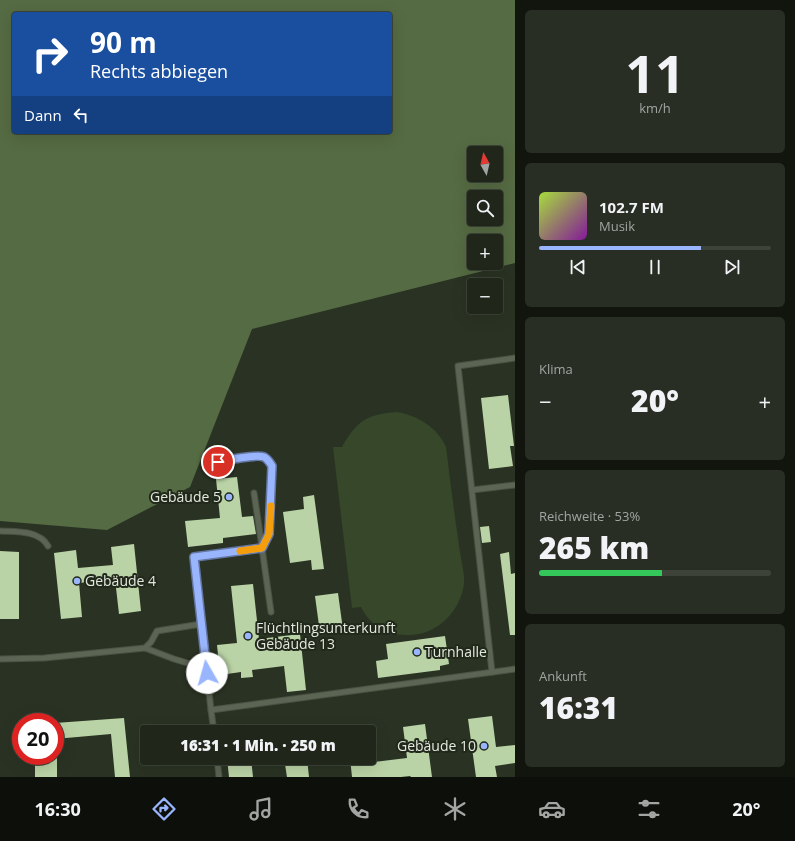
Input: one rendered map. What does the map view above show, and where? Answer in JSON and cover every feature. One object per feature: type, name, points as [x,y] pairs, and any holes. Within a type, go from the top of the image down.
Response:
[{"type":"lane","points":[[492,672],[458,366],[515,358]]},
{"type":"lane","points":[[218,462],[256,456],[263,457],[269,461],[272,466],[269,534],[262,548]]},
{"type":"lane","points":[[472,490],[515,485]]},
{"type":"lane","points":[[254,493],[271,612]]},
{"type":"lane","points":[[0,531],[29,532],[45,540],[48,546]]},
{"type":"lane","points":[[213,725],[194,557],[262,548]]},
{"type":"lane","points":[[145,648],[151,642],[157,631],[201,624]]},
{"type":"lane","points":[[0,659],[44,658],[145,648],[194,665],[207,673]]},
{"type":"lane","points":[[211,710],[515,669]]},
{"type":"lane","points":[[218,765],[219,777]]},
{"type":"green space","points":[[0,0],[515,0],[515,263],[503,266],[503,234],[467,234],[467,270],[487,270],[252,329],[190,487],[107,530],[0,521]]},
{"type":"green space","points":[[397,412],[412,416],[432,428],[438,434],[446,447],[455,520],[464,575],[462,595],[451,613],[436,627],[416,635],[405,635],[385,631],[369,619],[361,607],[352,608],[333,447],[342,447],[347,438],[364,420],[378,415]]},
{"type":"building","points":[[508,395],[514,446],[510,446],[513,466],[489,469],[481,398]]},
{"type":"building","name":"Gebäude 5","points":[[237,477],[242,517],[253,516],[256,534],[223,538],[223,543],[188,547],[185,521],[220,518],[216,479]]},
{"type":"building","points":[[314,495],[324,569],[312,570],[311,560],[290,563],[283,512],[304,509],[303,497]]},
{"type":"building","points":[[489,526],[491,542],[482,543],[480,527]]},
{"type":"building","name":"Gebäude 4","points":[[134,544],[141,611],[119,614],[115,579],[79,583],[82,617],[61,619],[54,553],[76,550],[78,568],[113,565],[111,547]]},
{"type":"building","points":[[0,551],[19,552],[19,619],[0,619]]},
{"type":"building","points":[[509,552],[511,574],[515,573],[515,635],[510,635],[500,554]]},
{"type":"building","name":"Flüchtlingsunterkunft Gebäude 13","points":[[253,584],[259,639],[300,634],[306,690],[287,692],[284,666],[252,670],[253,677],[241,678],[241,672],[220,675],[217,645],[237,643],[231,586]]},
{"type":"building","points":[[338,593],[343,630],[320,633],[315,596]]},
{"type":"building","name":"Turnhalle","points":[[445,636],[449,664],[440,666],[440,670],[378,678],[376,661],[388,659],[386,644]]},
{"type":"building","name":"Gebäude 10","points":[[492,716],[496,747],[515,745],[515,763],[495,766],[497,777],[476,777],[468,719]]},
{"type":"building","points":[[124,718],[130,777],[115,777],[111,734],[64,738],[64,722]]},
{"type":"building","points":[[425,724],[432,777],[352,777],[351,765],[376,765],[376,762],[407,758],[403,727]]},
{"type":"building","points":[[35,765],[57,765],[57,777],[35,777]]},
{"type":"building","points":[[228,765],[252,765],[253,777],[229,777]]},
{"type":"building","points":[[285,765],[308,765],[309,777],[287,777]]},
{"type":"slow traffic","points":[[240,551],[262,548],[269,534],[271,506]]},
{"type":"place","name":"Gebäude 5","points":[[229,497]]},
{"type":"place","name":"Gebäude 4","points":[[77,581]]},
{"type":"place","name":"Flüchtlingsunterkunft Gebäude 13","points":[[248,636]]},
{"type":"place","name":"Turnhalle","points":[[417,652]]},
{"type":"place","name":"Gebäude 10","points":[[484,746]]},
{"type":"route","points":[[207,673],[194,557],[262,548],[269,534],[270,519],[272,466],[269,461],[263,457],[256,456],[218,462]]}]
